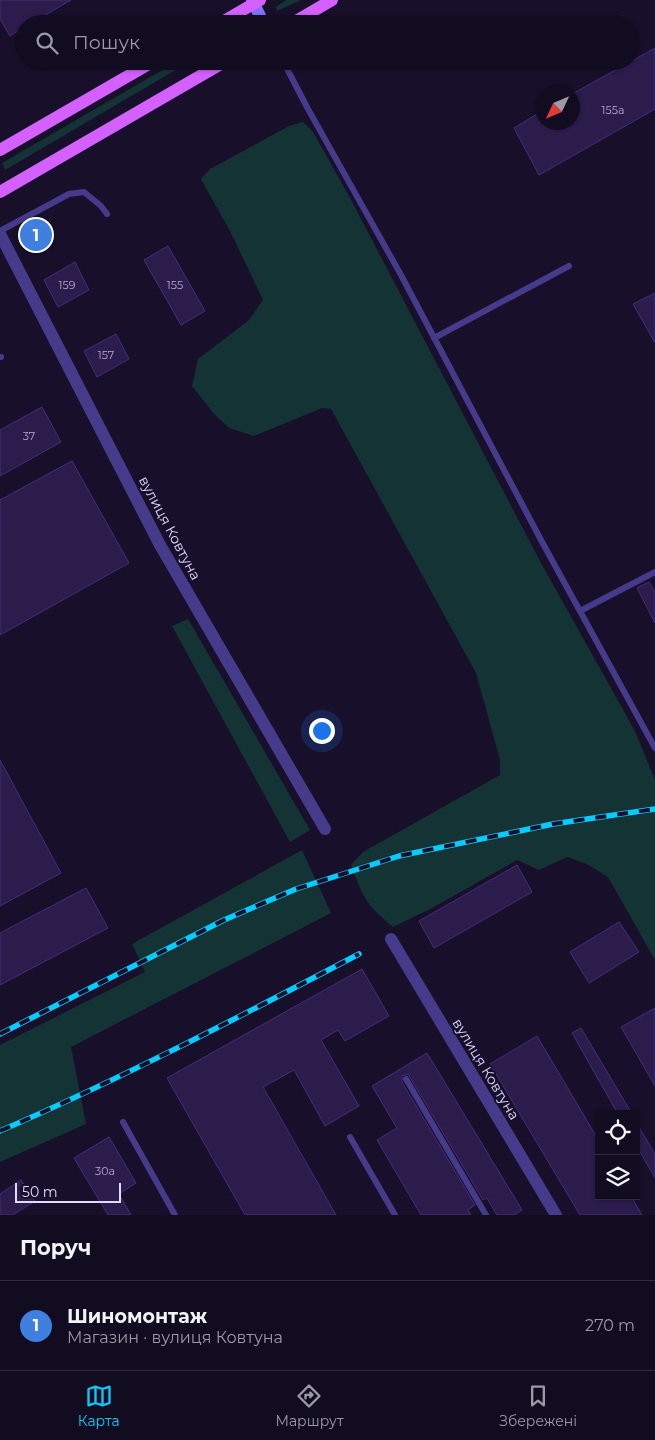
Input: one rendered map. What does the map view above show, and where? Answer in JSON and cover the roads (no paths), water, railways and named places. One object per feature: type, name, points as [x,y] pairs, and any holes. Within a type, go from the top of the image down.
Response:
[{"type":"main road","points":[[306,15],[332,0]]},
{"type":"main road","points":[[233,15],[255,1]]},
{"type":"main road","points":[[0,150],[138,70]]},
{"type":"main road","points":[[0,192],[210,70]]},
{"type":"street","points":[[255,1],[260,15]]},
{"type":"street","name":"вулиця Ковтуна","points":[[0,232],[160,545],[325,830]]},
{"type":"street","name":"вулиця Ковтуна","points":[[391,939],[556,1215]]},
{"type":"lane","points":[[288,70],[655,748]]},
{"type":"lane","points":[[0,232],[69,194],[84,192],[101,206],[107,214]]},
{"type":"lane","points":[[434,338],[569,266]]},
{"type":"lane","points":[[580,611],[655,572]]},
{"type":"lane","points":[[406,1079],[486,1215]]},
{"type":"lane","points":[[122,1122],[175,1215]]},
{"type":"lane","points":[[350,1137],[396,1215]]},
{"type":"railway","points":[[0,1034],[224,920],[296,889],[399,856],[553,824],[655,809]]},
{"type":"railway","points":[[0,1131],[137,1068],[359,954]]},
{"type":"place","name":"Шиномонтаж","points":[[36,235]]}]
